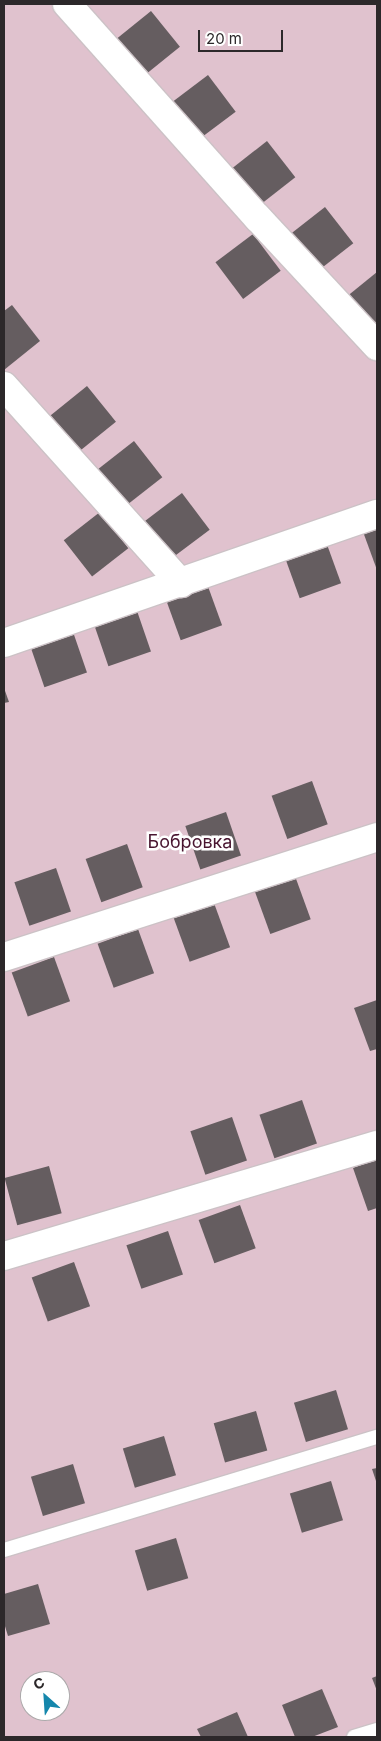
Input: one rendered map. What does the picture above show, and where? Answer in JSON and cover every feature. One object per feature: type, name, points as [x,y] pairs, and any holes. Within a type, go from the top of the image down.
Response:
[{"type":"street","points":[[67,4],[258,218],[377,346]]},
{"type":"street","points":[[4,386],[181,583]]},
{"type":"street","points":[[4,643],[377,514]]},
{"type":"street","points":[[4,957],[377,837]]},
{"type":"street","points":[[4,1256],[377,1146]]},
{"type":"lane","points":[[4,1550],[377,1437]]},
{"type":"lane","points":[[354,1737],[377,1730]]},
{"type":"green space","name":"Бобровка","points":[[4,4],[377,4],[377,1737],[4,1737]]},
{"type":"building","points":[[151,11],[180,47],[143,76],[114,41]]},
{"type":"building","points":[[208,75],[236,112],[197,141],[170,104]]},
{"type":"building","points":[[267,141],[295,177],[258,206],[230,170]]},
{"type":"building","points":[[325,207],[353,243],[316,272],[288,236]]},
{"type":"building","points":[[253,234],[281,271],[243,299],[215,262]]},
{"type":"building","points":[[377,272],[377,331],[345,298]]},
{"type":"building","points":[[12,305],[40,341],[4,370],[4,311]]},
{"type":"building","points":[[87,386],[116,422],[79,451],[50,416]]},
{"type":"building","points":[[134,441],[162,477],[125,506],[97,470]]},
{"type":"building","points":[[182,493],[210,530],[171,559],[144,522]]},
{"type":"building","points":[[100,512],[128,548],[92,577],[64,540]]},
{"type":"building","points":[[377,523],[377,570],[362,529]]},
{"type":"building","points":[[325,539],[341,583],[300,598],[284,554]]},
{"type":"building","points":[[206,581],[222,625],[181,640],[165,596]]},
{"type":"building","points":[[136,608],[151,651],[108,666],[93,623]]},
{"type":"building","points":[[72,629],[87,672],[44,687],[29,644]]},
{"type":"building","points":[[4,688],[9,702],[4,703]]},
{"type":"building","points":[[312,781],[328,824],[287,839],[272,796]]},
{"type":"building","points":[[226,812],[241,855],[200,869],[185,826]]},
{"type":"building","points":[[127,844],[143,887],[101,902],[86,859]]},
{"type":"building","points":[[56,868],[71,911],[29,926],[14,882]]},
{"type":"building","points":[[295,876],[311,919],[270,934],[255,891]]},
{"type":"building","points":[[214,903],[230,947],[190,962],[174,918]]},
{"type":"building","points":[[138,929],[154,973],[114,988],[98,944]]},
{"type":"building","points":[[54,957],[70,1001],[28,1017],[12,972]]},
{"type":"building","points":[[377,1000],[377,1049],[370,1051],[354,1008]]},
{"type":"building","points":[[302,1100],[317,1143],[274,1158],[259,1115]]},
{"type":"building","points":[[232,1117],[247,1160],[205,1175],[190,1131]]},
{"type":"building","points":[[377,1159],[377,1208],[368,1211],[353,1168]]},
{"type":"building","points":[[49,1166],[62,1213],[17,1225],[5,1178]]},
{"type":"building","points":[[240,1205],[256,1248],[214,1263],[199,1220]]},
{"type":"building","points":[[168,1231],[183,1274],[141,1289],[126,1245]]},
{"type":"building","points":[[74,1262],[90,1306],[48,1322],[32,1277]]},
{"type":"building","points":[[336,1390],[348,1429],[306,1442],[294,1403]]},
{"type":"building","points":[[256,1411],[267,1450],[225,1463],[214,1423]]},
{"type":"building","points":[[164,1436],[176,1475],[135,1488],[123,1449]]},
{"type":"building","points":[[73,1464],[85,1503],[43,1516],[31,1477]]},
{"type":"building","points":[[377,1468],[377,1484],[372,1469]]},
{"type":"building","points":[[331,1481],[343,1520],[302,1533],[290,1494]]},
{"type":"building","points":[[176,1538],[188,1578],[147,1591],[135,1551]]},
{"type":"building","points":[[38,1584],[50,1624],[8,1636],[4,1623],[4,1594]]},
{"type":"building","points":[[377,1676],[377,1691],[372,1678]]},
{"type":"building","points":[[322,1689],[338,1727],[312,1737],[295,1737],[282,1705]]},
{"type":"building","points":[[237,1712],[248,1737],[201,1737],[197,1729]]}]
